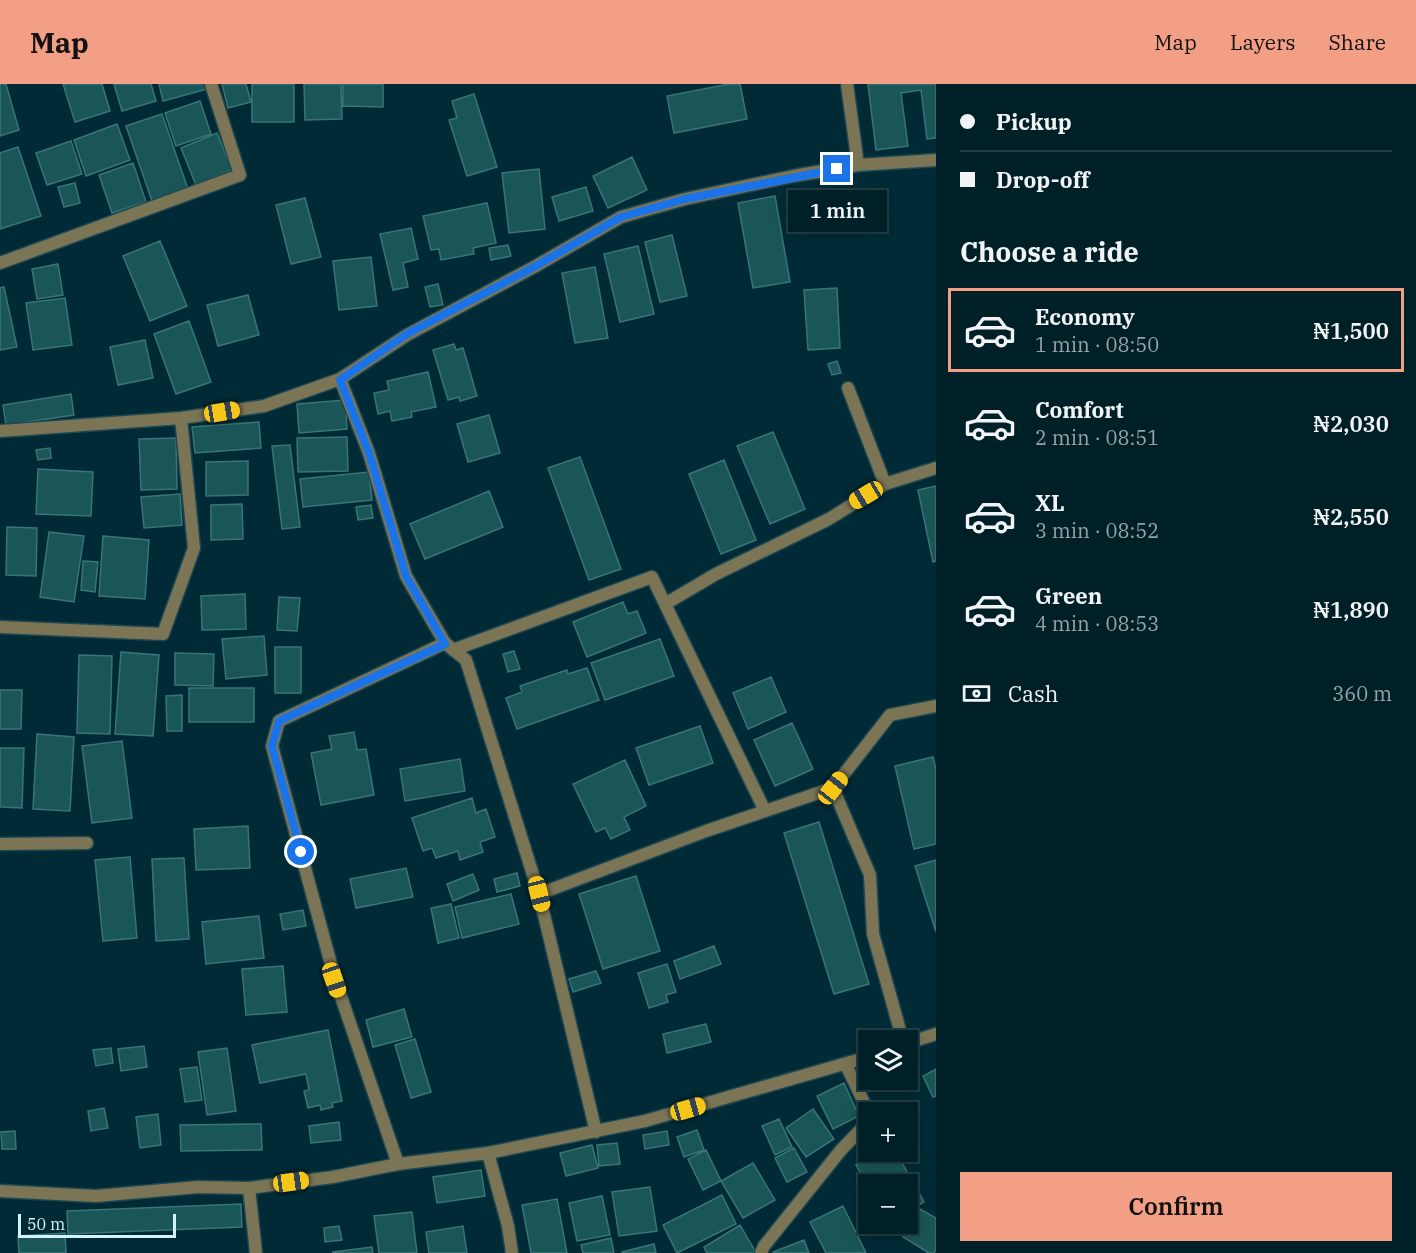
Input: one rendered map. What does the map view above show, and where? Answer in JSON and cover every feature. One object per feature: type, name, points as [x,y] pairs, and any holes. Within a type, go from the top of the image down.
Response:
[{"type":"street","points":[[0,263],[240,175],[211,84]]},
{"type":"street","points":[[847,84],[858,165]]},
{"type":"street","points":[[0,431],[181,418],[264,406],[340,380],[407,334],[534,267],[621,217],[685,199],[858,165],[936,160]]},
{"type":"street","points":[[340,380],[369,453],[406,576],[449,647],[466,660],[539,894],[596,1132]]},
{"type":"street","points":[[848,388],[885,484]]},
{"type":"street","points":[[0,627],[163,634],[194,548],[181,418]]},
{"type":"street","points":[[665,604],[717,574],[829,519],[885,484],[936,468]]},
{"type":"street","points":[[398,1164],[334,980],[272,746],[279,721],[449,647],[652,578],[765,811]]},
{"type":"street","points":[[539,894],[833,788],[890,715],[936,706]]},
{"type":"street","points":[[833,788],[870,875],[873,934],[900,1030]]},
{"type":"street","points":[[0,844],[87,843]]},
{"type":"street","points":[[918,1040],[936,1034]]},
{"type":"street","points":[[0,1191],[96,1196],[198,1187],[249,1188],[333,1177],[398,1164],[488,1153],[596,1132],[645,1121],[858,1061]]},
{"type":"street","points":[[846,1065],[864,1102]]},
{"type":"street","points":[[761,1253],[764,1246],[841,1150],[858,1132]]},
{"type":"street","points":[[488,1153],[508,1226],[512,1253]]},
{"type":"street","points":[[249,1188],[256,1253]]},
{"type":"building","points":[[0,84],[6,84],[19,130],[0,136]]},
{"type":"building","points":[[63,84],[102,84],[110,111],[75,122]]},
{"type":"building","points":[[114,84],[151,84],[156,101],[122,111]]},
{"type":"building","points":[[159,84],[205,84],[207,89],[163,101]]},
{"type":"building","points":[[222,84],[246,84],[251,102],[228,108]]},
{"type":"building","points":[[252,84],[294,84],[294,122],[252,122]]},
{"type":"building","points":[[304,84],[341,84],[342,119],[305,120]]},
{"type":"building","points":[[343,84],[383,84],[383,107],[343,106]]},
{"type":"building","points":[[740,84],[747,119],[674,133],[667,96]]},
{"type":"building","points":[[868,84],[936,84],[936,138],[927,139],[921,90],[901,93],[908,146],[876,150]]},
{"type":"building","points":[[474,94],[497,167],[467,176],[449,120],[457,118],[452,101]]},
{"type":"building","points":[[200,101],[211,134],[176,146],[165,113]]},
{"type":"building","points":[[162,114],[188,189],[152,201],[126,126]]},
{"type":"building","points":[[117,124],[130,160],[86,176],[74,140]]},
{"type":"building","points":[[217,133],[232,170],[196,185],[181,148]]},
{"type":"building","points":[[71,141],[82,174],[47,185],[36,153]]},
{"type":"building","points":[[18,147],[41,216],[0,229],[0,153]]},
{"type":"building","points":[[632,157],[647,190],[608,208],[593,176]]},
{"type":"building","points":[[133,163],[146,202],[112,213],[99,175]]},
{"type":"building","points":[[539,169],[545,229],[509,233],[502,173]]},
{"type":"building","points":[[75,183],[80,203],[64,207],[58,187]]},
{"type":"building","points":[[586,187],[593,211],[559,221],[552,197]]},
{"type":"building","points":[[775,196],[790,282],[753,288],[738,203]]},
{"type":"building","points":[[305,198],[321,257],[291,264],[276,205]]},
{"type":"building","points":[[487,203],[496,243],[473,248],[474,254],[441,260],[439,249],[431,250],[423,216]]},
{"type":"building","points":[[411,228],[418,259],[403,263],[408,287],[393,290],[380,234]]},
{"type":"building","points":[[672,235],[687,296],[660,302],[645,242]]},
{"type":"building","points":[[160,241],[187,306],[150,321],[123,256]]},
{"type":"building","points":[[508,245],[511,256],[491,260],[489,248]]},
{"type":"building","points":[[638,246],[654,314],[620,322],[604,254]]},
{"type":"building","points":[[371,257],[377,306],[339,310],[333,261]]},
{"type":"building","points":[[58,264],[63,295],[37,299],[32,269]]},
{"type":"building","points":[[595,267],[608,338],[575,343],[562,273]]},
{"type":"building","points":[[438,284],[443,305],[430,307],[425,287]]},
{"type":"building","points":[[4,287],[17,347],[0,350],[0,288]]},
{"type":"building","points":[[837,288],[840,348],[808,350],[804,290]]},
{"type":"building","points":[[248,295],[259,335],[218,346],[207,305]]},
{"type":"building","points":[[65,298],[72,345],[33,350],[26,303]]},
{"type":"building","points":[[189,321],[211,382],[176,394],[154,334]]},
{"type":"building","points":[[145,340],[153,378],[118,385],[110,347]]},
{"type":"building","points":[[454,344],[456,350],[463,348],[477,396],[460,401],[459,397],[448,400],[433,350]]},
{"type":"building","points":[[837,361],[841,373],[832,375],[828,364]]},
{"type":"building","points":[[428,372],[436,407],[411,412],[412,417],[392,421],[390,411],[378,414],[374,393],[389,390],[387,381]]},
{"type":"building","points":[[71,394],[74,415],[6,425],[3,405]]},
{"type":"building","points":[[345,400],[347,429],[299,433],[297,404]]},
{"type":"building","points":[[489,415],[500,453],[468,462],[457,424]]},
{"type":"building","points":[[259,422],[261,448],[195,453],[192,427]]},
{"type":"building","points":[[773,432],[805,509],[770,524],[737,446]]},
{"type":"building","points":[[347,437],[348,471],[298,472],[297,438]]},
{"type":"building","points":[[176,438],[177,489],[141,490],[139,439]]},
{"type":"building","points":[[290,445],[300,527],[282,529],[272,446]]},
{"type":"building","points":[[50,448],[51,458],[38,460],[36,450]]},
{"type":"building","points":[[580,457],[621,569],[589,580],[548,468]]},
{"type":"building","points":[[724,460],[756,540],[721,554],[689,474]]},
{"type":"building","points":[[248,461],[248,495],[206,496],[206,462]]},
{"type":"building","points":[[38,469],[93,472],[91,516],[36,514]]},
{"type":"building","points":[[369,472],[372,500],[303,507],[300,479]]},
{"type":"building","points":[[936,486],[936,561],[933,562],[918,490]]},
{"type":"building","points":[[489,491],[503,527],[425,559],[410,524]]},
{"type":"building","points":[[180,494],[182,525],[144,528],[141,497]]},
{"type":"building","points":[[242,504],[243,539],[211,540],[211,505]]},
{"type":"building","points":[[371,505],[373,518],[358,520],[356,507]]},
{"type":"building","points":[[7,527],[37,528],[36,576],[6,575]]},
{"type":"building","points":[[49,532],[84,536],[74,602],[40,597]]},
{"type":"building","points":[[103,536],[149,540],[145,599],[99,596]]},
{"type":"building","points":[[83,561],[98,562],[95,592],[81,590]]},
{"type":"building","points":[[245,594],[246,629],[202,630],[201,596]]},
{"type":"building","points":[[279,597],[300,598],[297,631],[277,630]]},
{"type":"building","points":[[623,602],[628,614],[637,611],[646,633],[587,657],[573,622]]},
{"type":"building","points":[[264,636],[267,675],[226,679],[222,639]]},
{"type":"building","points":[[660,639],[674,676],[605,700],[591,663]]},
{"type":"building","points":[[275,647],[301,647],[301,693],[275,693]]},
{"type":"building","points":[[514,651],[520,669],[508,672],[503,654]]},
{"type":"building","points":[[121,652],[159,655],[153,736],[115,734]]},
{"type":"building","points":[[175,653],[214,654],[213,686],[175,685]]},
{"type":"building","points":[[79,655],[112,656],[110,734],[77,733]]},
{"type":"building","points":[[587,668],[599,700],[517,729],[506,698],[522,692],[520,686],[567,670],[568,674]]},
{"type":"building","points":[[771,677],[786,712],[748,729],[733,693]]},
{"type":"building","points":[[189,688],[254,688],[254,722],[189,722]]},
{"type":"building","points":[[0,690],[22,690],[21,729],[0,729]]},
{"type":"building","points":[[182,695],[182,731],[167,731],[166,696]]},
{"type":"building","points":[[792,723],[813,769],[775,786],[754,740]]},
{"type":"building","points":[[700,726],[713,763],[649,785],[636,748]]},
{"type":"building","points":[[354,732],[357,750],[366,749],[374,795],[321,805],[311,753],[332,749],[329,736]]},
{"type":"building","points":[[37,734],[74,737],[70,811],[33,809]]},
{"type":"building","points":[[122,741],[132,818],[92,823],[82,746]]},
{"type":"building","points":[[0,748],[24,748],[22,808],[0,807]]},
{"type":"building","points":[[933,757],[936,769],[936,844],[914,849],[895,766]]},
{"type":"building","points":[[460,759],[465,791],[405,801],[400,769]]},
{"type":"building","points":[[625,760],[646,806],[624,817],[630,830],[611,839],[605,828],[596,832],[573,784]]},
{"type":"building","points":[[472,798],[476,813],[486,809],[495,837],[480,842],[483,852],[460,860],[458,851],[436,858],[432,848],[423,851],[412,818]]},
{"type":"building","points":[[819,822],[869,984],[834,994],[784,833]]},
{"type":"building","points":[[248,826],[250,868],[196,870],[194,829]]},
{"type":"building","points":[[130,857],[137,938],[103,941],[95,860]]},
{"type":"building","points":[[184,858],[189,939],[156,941],[152,859]]},
{"type":"building","points":[[936,860],[936,932],[915,866]]},
{"type":"building","points":[[406,868],[413,897],[356,908],[350,879]]},
{"type":"building","points":[[517,873],[520,886],[497,892],[494,879]]},
{"type":"building","points":[[473,874],[479,890],[453,901],[447,884]]},
{"type":"building","points":[[636,876],[660,951],[603,969],[579,894]]},
{"type":"building","points":[[511,894],[519,924],[462,938],[455,907]]},
{"type":"building","points":[[451,904],[459,938],[438,943],[431,908]]},
{"type":"building","points":[[303,910],[306,926],[283,930],[280,914]]},
{"type":"building","points":[[259,916],[264,958],[206,964],[202,922]]},
{"type":"building","points":[[714,946],[721,964],[680,979],[674,961]]},
{"type":"building","points":[[667,964],[676,992],[666,995],[668,1002],[649,1008],[638,973]]},
{"type":"building","points":[[283,966],[287,1012],[246,1015],[242,969]]},
{"type":"building","points":[[596,971],[601,983],[573,992],[569,979]]},
{"type":"building","points":[[404,1009],[412,1037],[373,1047],[366,1020]]},
{"type":"building","points":[[706,1024],[711,1042],[667,1053],[663,1034]]},
{"type":"building","points":[[328,1030],[342,1101],[332,1103],[333,1107],[321,1110],[320,1105],[308,1108],[304,1091],[309,1090],[306,1074],[260,1083],[252,1045]]},
{"type":"building","points":[[415,1039],[431,1092],[411,1098],[395,1045]]},
{"type":"building","points":[[144,1046],[147,1067],[121,1071],[118,1049]]},
{"type":"building","points":[[111,1048],[113,1063],[96,1066],[93,1050]]},
{"type":"building","points":[[227,1048],[236,1111],[207,1115],[198,1052]]},
{"type":"building","points":[[197,1067],[202,1100],[185,1102],[180,1069]]},
{"type":"building","points":[[936,1069],[936,1096],[933,1097],[923,1076]]},
{"type":"building","points":[[844,1083],[858,1116],[833,1129],[817,1096]]},
{"type":"building","points":[[104,1108],[108,1128],[91,1131],[88,1111]]},
{"type":"building","points":[[813,1109],[834,1139],[806,1157],[786,1128]]},
{"type":"building","points":[[158,1114],[161,1145],[140,1148],[136,1117]]},
{"type":"building","points":[[779,1119],[792,1147],[775,1155],[762,1126]]},
{"type":"building","points":[[339,1122],[341,1140],[311,1143],[309,1126]]},
{"type":"building","points":[[261,1124],[262,1150],[181,1151],[180,1125]]},
{"type":"building","points":[[697,1130],[704,1150],[684,1157],[677,1137]]},
{"type":"building","points":[[15,1131],[16,1149],[2,1149],[1,1132]]},
{"type":"building","points":[[667,1131],[669,1145],[645,1149],[643,1135]]},
{"type":"building","points":[[617,1143],[620,1164],[599,1166],[597,1145]]},
{"type":"building","points":[[592,1145],[598,1168],[566,1176],[560,1153]]},
{"type":"building","points":[[794,1148],[807,1172],[787,1182],[775,1158]]},
{"type":"building","points":[[706,1150],[721,1181],[703,1190],[688,1159]]},
{"type":"building","points":[[861,1162],[902,1162],[908,1174],[861,1174],[856,1165]]},
{"type":"building","points":[[753,1163],[775,1200],[743,1218],[721,1181]]},
{"type":"building","points":[[481,1170],[485,1196],[437,1203],[433,1177]]},
{"type":"building","points":[[650,1187],[657,1231],[619,1236],[612,1192]]},
{"type":"building","points":[[918,1191],[924,1202],[918,1205]]},
{"type":"building","points":[[722,1195],[736,1224],[677,1253],[663,1225]]},
{"type":"building","points":[[602,1196],[610,1235],[577,1241],[569,1203]]},
{"type":"building","points":[[557,1199],[567,1253],[531,1253],[522,1205]]},
{"type":"building","points":[[241,1204],[242,1227],[68,1234],[67,1211]]},
{"type":"building","points":[[843,1206],[866,1253],[826,1253],[810,1222]]},
{"type":"building","points":[[920,1209],[936,1218],[934,1253],[929,1253],[903,1237],[905,1234],[918,1234]]},
{"type":"building","points":[[412,1212],[417,1253],[379,1253],[374,1216]]},
{"type":"building","points":[[740,1225],[755,1251],[753,1253],[707,1253],[704,1247]]},
{"type":"building","points":[[339,1226],[342,1240],[325,1242],[324,1228]]},
{"type":"building","points":[[463,1226],[467,1253],[429,1253],[426,1232]]},
{"type":"building","points":[[65,1233],[66,1253],[19,1253],[18,1236]]},
{"type":"building","points":[[611,1238],[614,1253],[583,1253],[581,1245]]},
{"type":"building","points":[[804,1240],[809,1253],[773,1252]]},
{"type":"building","points":[[654,1244],[656,1253],[622,1252]]},
{"type":"building","points":[[372,1247],[373,1253],[333,1253],[333,1252]]},
{"type":"route","points":[[301,852],[272,746],[279,721],[445,644],[406,576],[369,453],[340,380],[407,334],[534,267],[621,217],[685,199],[837,169]]}]
